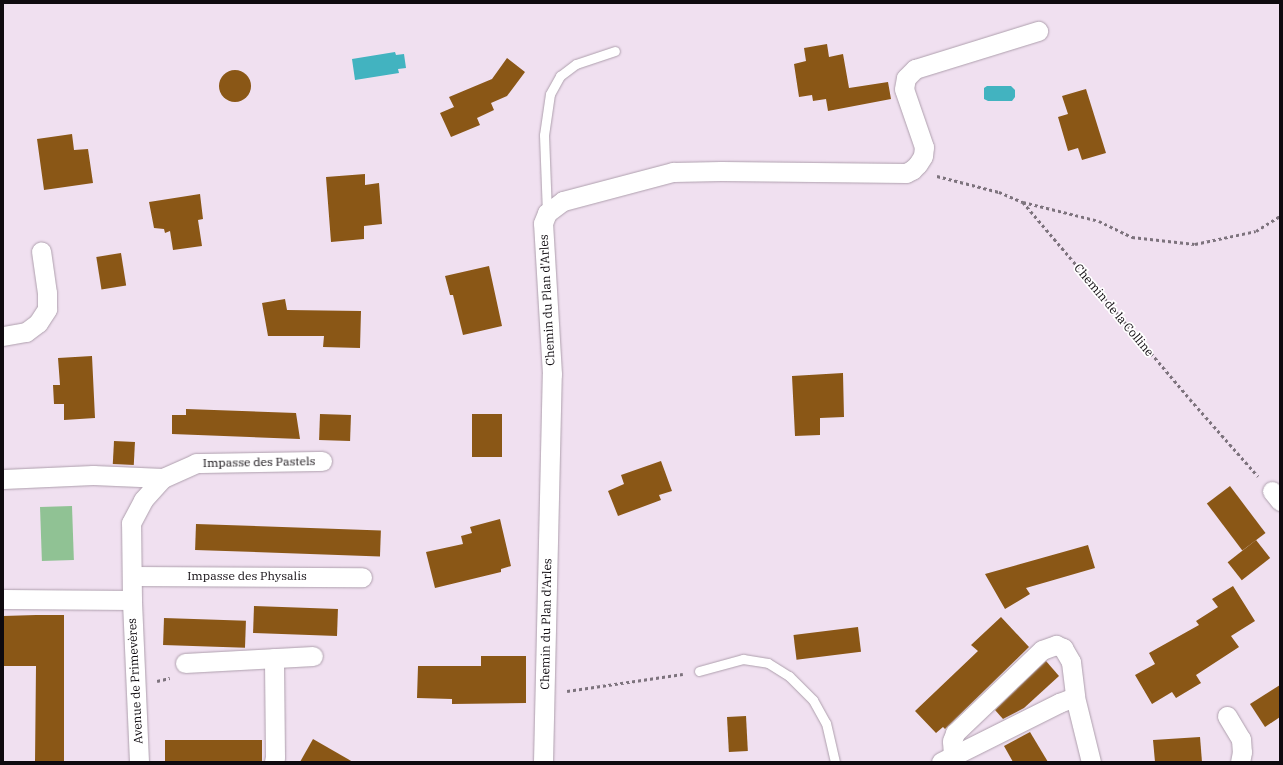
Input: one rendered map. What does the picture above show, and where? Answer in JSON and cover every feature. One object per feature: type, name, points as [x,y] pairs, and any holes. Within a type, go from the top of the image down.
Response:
[{"type":"street","points":[[547,213],[563,202],[673,172],[729,171],[906,173],[918,164],[923,156],[924,147],[904,89],[906,78],[915,69],[1038,31]]},
{"type":"street","name":"Chemin du Plan d'Arles","points":[[543,762],[552,374],[543,223],[547,213]]},
{"type":"street","points":[[3,336],[26,332],[38,323],[47,309],[47,293],[41,251]]},
{"type":"street","name":"Impasse des Pastels","points":[[132,600],[133,576],[131,523],[143,500],[163,478],[196,463],[322,461]]},
{"type":"street","points":[[3,479],[93,475],[163,478]]},
{"type":"street","name":"Impasse des Physalis","points":[[133,576],[362,576]]},
{"type":"street","points":[[3,599],[132,600]]},
{"type":"street","name":"Avenue de Primevères","points":[[132,600],[139,762]]},
{"type":"street","points":[[947,759],[955,733],[1042,650],[1049,646],[1056,645],[1063,648],[1071,662],[1075,697],[1091,762]]},
{"type":"street","points":[[185,663],[313,656]]},
{"type":"street","points":[[274,658],[274,762]]},
{"type":"street","points":[[947,759],[1059,703],[1075,697]]},
{"type":"street","points":[[1227,716],[1241,739],[1242,752],[1240,762]]},
{"type":"lane","points":[[547,213],[544,135],[550,94],[560,76],[576,64],[614,51]]},
{"type":"lane","points":[[699,671],[743,659],[768,663],[789,676],[813,700],[826,723],[835,762]]},
{"type":"path","name":"Chemin de la Colline","points":[[918,164],[938,177],[999,192],[1023,202],[1185,393],[1276,496]]},
{"type":"path","points":[[1023,202],[1099,221],[1132,237],[1195,244],[1256,231],[1280,216]]},
{"type":"path","points":[[136,688],[175,676],[185,663]]},
{"type":"path","points":[[545,694],[699,671]]},
{"type":"green space","points":[[72,506],[74,560],[42,561],[40,507]]},
{"type":"water","points":[[395,52],[396,55],[404,54],[406,68],[398,69],[399,73],[355,80],[352,59]]},
{"type":"water","points":[[987,86],[1011,86],[1015,90],[1015,97],[1012,101],[988,101],[984,99],[984,88]]},
{"type":"building","points":[[827,44],[829,57],[843,54],[849,88],[888,82],[891,99],[828,111],[826,99],[813,101],[812,95],[799,97],[794,64],[806,61],[804,48]]},
{"type":"building","points":[[507,58],[525,72],[507,96],[491,103],[494,110],[477,118],[480,125],[451,137],[440,113],[454,107],[449,97],[492,79]]},
{"type":"building","points":[[235,70],[244,73],[248,77],[251,86],[248,95],[244,99],[235,102],[226,99],[222,95],[219,86],[222,77],[226,73]]},
{"type":"building","points":[[1086,89],[1106,153],[1082,160],[1078,148],[1068,151],[1058,117],[1068,114],[1062,96]]},
{"type":"building","points":[[72,134],[74,150],[88,149],[93,183],[44,190],[37,139]]},
{"type":"building","points":[[365,174],[365,185],[379,183],[382,224],[364,226],[364,239],[331,242],[326,177]]},
{"type":"building","points":[[200,194],[203,219],[198,220],[202,246],[173,250],[170,231],[165,233],[164,229],[154,228],[149,202]]},
{"type":"building","points":[[121,253],[126,286],[101,290],[96,257]]},
{"type":"building","points":[[489,266],[502,326],[463,335],[453,295],[450,295],[445,276]]},
{"type":"building","points":[[285,299],[287,310],[361,311],[360,348],[323,347],[324,336],[268,336],[262,303]]},
{"type":"building","points":[[92,356],[95,418],[64,420],[64,404],[54,404],[53,385],[60,385],[58,358]]},
{"type":"building","points":[[843,373],[844,417],[820,418],[820,435],[795,436],[792,376]]},
{"type":"building","points":[[186,409],[296,413],[300,439],[172,434],[172,415],[186,415]]},
{"type":"building","points":[[320,414],[351,415],[350,441],[319,440]]},
{"type":"building","points":[[472,414],[502,414],[502,457],[472,457]]},
{"type":"building","points":[[114,441],[135,442],[134,465],[113,464]]},
{"type":"building","points":[[661,461],[672,491],[659,495],[661,500],[618,516],[608,491],[624,484],[621,475]]},
{"type":"building","points":[[1230,486],[1266,533],[1242,551],[1207,503]]},
{"type":"building","points":[[500,519],[511,566],[501,569],[501,572],[435,588],[426,552],[463,544],[461,536],[472,533],[470,527]]},
{"type":"building","points":[[196,524],[381,530],[380,556],[195,550]]},
{"type":"building","points":[[1256,540],[1270,558],[1242,580],[1228,562]]},
{"type":"building","points":[[1088,545],[1095,568],[1026,588],[1030,594],[1005,609],[985,574]]},
{"type":"building","points":[[1233,586],[1255,621],[1231,636],[1239,647],[1196,675],[1201,683],[1176,698],[1172,692],[1152,704],[1135,675],[1155,664],[1149,653],[1199,625],[1196,621],[1218,607],[1212,599]]},
{"type":"building","points":[[254,606],[338,609],[337,636],[253,633]]},
{"type":"building","points":[[64,615],[64,762],[35,762],[36,666],[3,666],[3,616]]},
{"type":"building","points":[[1001,617],[1029,647],[945,729],[943,727],[936,733],[915,711],[978,651],[971,645]]},
{"type":"building","points":[[164,618],[246,621],[245,648],[163,645]]},
{"type":"building","points":[[858,627],[861,652],[797,660],[793,635]]},
{"type":"building","points":[[481,656],[526,656],[526,703],[452,704],[452,699],[417,698],[418,666],[481,666]]},
{"type":"building","points":[[1046,661],[1059,676],[1024,708],[1003,719],[995,710]]},
{"type":"building","points":[[1280,685],[1280,717],[1265,727],[1250,704]]},
{"type":"building","points":[[746,716],[748,751],[729,752],[727,717]]},
{"type":"building","points":[[1030,732],[1048,762],[1013,762],[1004,746]]},
{"type":"building","points":[[1200,737],[1202,762],[1155,762],[1153,740]]},
{"type":"building","points":[[313,739],[353,762],[300,762]]},
{"type":"building","points":[[165,740],[262,740],[262,762],[165,762]]}]
